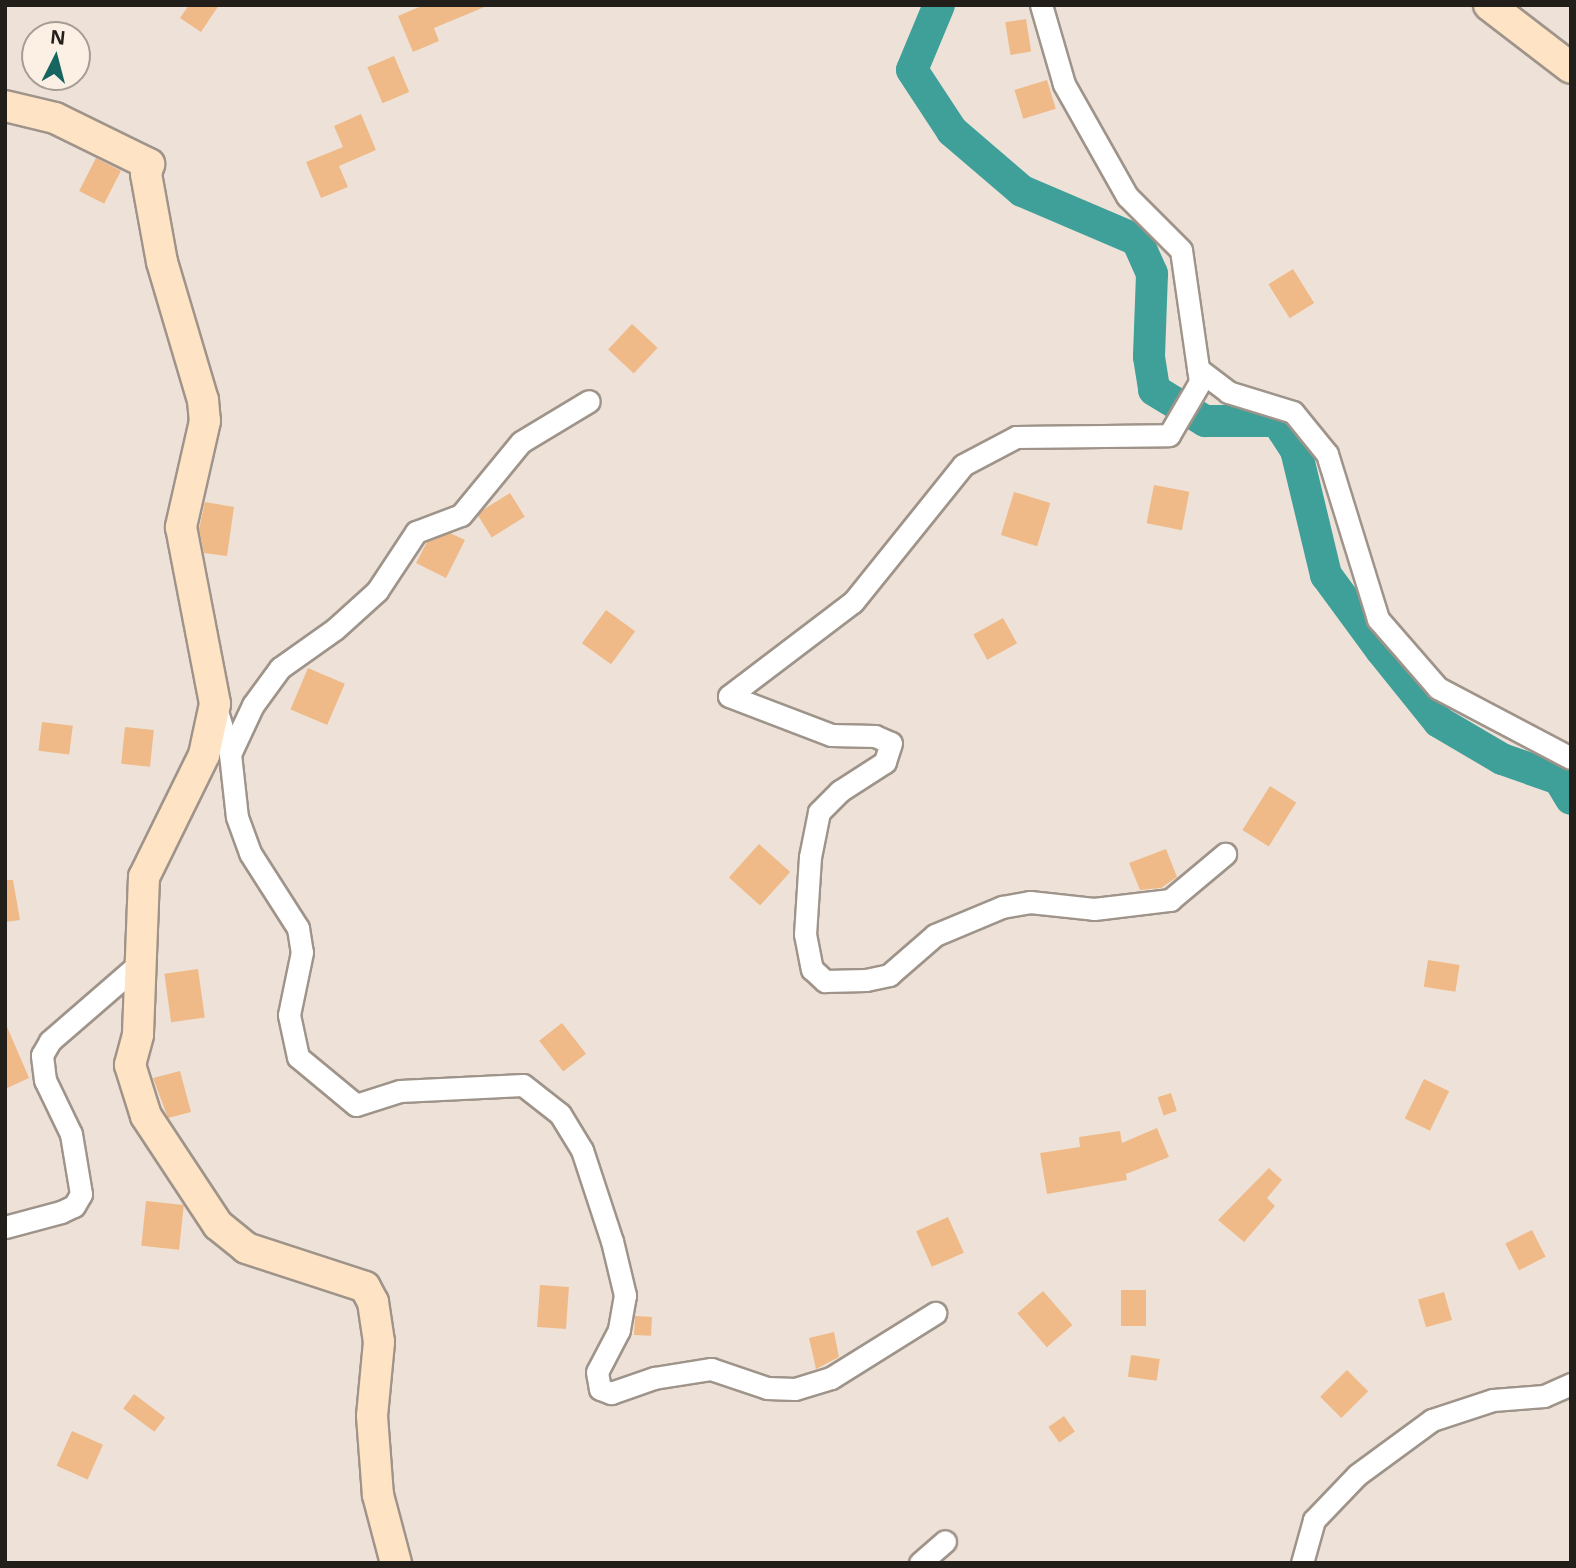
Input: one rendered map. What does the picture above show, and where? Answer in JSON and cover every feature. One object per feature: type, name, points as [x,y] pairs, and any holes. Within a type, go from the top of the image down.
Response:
[{"type":"street","points":[[1041,5],[1064,84],[1126,196],[1181,250],[1199,375],[1168,435],[1016,438],[963,465],[853,602],[729,696],[831,735],[875,736],[891,743],[885,762],[841,791],[819,812],[810,857],[805,934],[812,969],[825,981],[889,975],[935,935],[1002,907],[1030,902],[1094,909],[1170,900],[1225,854]]},
{"type":"street","points":[[1489,5],[1571,68]]},
{"type":"street","points":[[5,106],[55,118],[149,164],[146,174],[162,261],[203,400],[205,421],[181,527],[215,704],[230,754],[237,817],[250,853],[298,928],[302,952],[289,1015],[298,1057],[356,1104],[400,1091],[523,1085],[560,1114],[582,1150],[625,1296],[619,1330],[597,1372],[600,1389],[611,1393],[654,1378],[711,1370],[767,1388],[795,1389],[831,1378],[935,1313]]},
{"type":"street","points":[[1199,375],[1228,392],[1293,412],[1327,454],[1378,619],[1438,688],[1571,758]]},
{"type":"street","points":[[230,754],[253,705],[280,668],[335,629],[376,591],[416,532],[461,514],[521,442],[589,401]]},
{"type":"street","points":[[215,704],[204,755],[144,877],[138,1035],[130,1065],[146,1116],[218,1225],[246,1248],[365,1287],[373,1302],[379,1342],[372,1416],[378,1495],[396,1563]]},
{"type":"street","points":[[5,1227],[68,1209],[81,1194],[71,1134],[45,1080],[42,1055],[50,1041],[140,963]]},
{"type":"street","points":[[1302,1563],[1314,1521],[1357,1475],[1432,1420],[1493,1400],[1544,1396],[1571,1384]]},
{"type":"street","points":[[920,1563],[945,1541]]},
{"type":"building","points":[[189,5],[219,5],[201,32],[180,18]]},
{"type":"building","points":[[424,5],[487,6],[434,28],[439,41],[413,52],[398,16]]},
{"type":"building","points":[[1026,19],[1031,52],[1010,55],[1005,22]]},
{"type":"building","points":[[394,56],[409,92],[383,103],[367,67]]},
{"type":"building","points":[[1047,80],[1056,109],[1023,119],[1014,90]]},
{"type":"building","points":[[361,114],[376,150],[339,166],[348,187],[321,198],[306,162],[343,147],[334,126]]},
{"type":"building","points":[[96,158],[121,171],[104,204],[79,191]]},
{"type":"building","points":[[1293,269],[1314,303],[1290,318],[1268,284]]},
{"type":"building","points":[[632,324],[658,348],[634,373],[608,350]]},
{"type":"building","points":[[1154,485],[1189,492],[1182,530],[1147,523]]},
{"type":"building","points":[[1014,492],[1050,503],[1037,546],[1001,535]]},
{"type":"building","points":[[510,493],[525,517],[492,537],[477,514]]},
{"type":"building","points":[[205,502],[234,507],[227,556],[204,553],[199,529]]},
{"type":"building","points":[[450,533],[465,540],[446,578],[416,563],[427,542]]},
{"type":"building","points":[[606,610],[635,631],[611,664],[582,643]]},
{"type":"building","points":[[1003,618],[1017,643],[987,660],[973,634]]},
{"type":"building","points":[[308,668],[345,684],[327,725],[290,709]]},
{"type":"building","points":[[42,722],[73,726],[69,755],[38,751]]},
{"type":"building","points":[[125,727],[154,730],[150,767],[121,764]]},
{"type":"building","points":[[1270,786],[1296,802],[1269,847],[1242,830]]},
{"type":"building","points":[[759,844],[790,872],[760,906],[729,877]]},
{"type":"building","points":[[1166,849],[1177,877],[1161,888],[1140,890],[1129,863]]},
{"type":"building","points":[[5,880],[13,880],[20,920],[5,922]]},
{"type":"building","points":[[1428,960],[1460,965],[1455,992],[1424,987]]},
{"type":"building","points":[[198,969],[205,1018],[171,1022],[164,974]]},
{"type":"building","points":[[5,1022],[29,1078],[5,1089]]},
{"type":"building","points":[[562,1023],[586,1054],[563,1072],[539,1041]]},
{"type":"building","points":[[180,1071],[191,1112],[168,1118],[153,1078]]},
{"type":"building","points":[[1424,1079],[1449,1091],[1430,1131],[1405,1119]]},
{"type":"building","points":[[1171,1093],[1177,1111],[1164,1115],[1158,1097]]},
{"type":"building","points":[[1157,1128],[1169,1157],[1126,1174],[1127,1180],[1047,1194],[1040,1153],[1080,1147],[1079,1137],[1120,1131],[1122,1143]]},
{"type":"building","points":[[1269,1168],[1282,1180],[1267,1198],[1275,1206],[1244,1242],[1218,1220]]},
{"type":"building","points":[[146,1201],[184,1205],[179,1250],[141,1246]]},
{"type":"building","points":[[948,1217],[964,1253],[932,1267],[916,1231]]},
{"type":"building","points":[[1532,1230],[1546,1257],[1519,1270],[1505,1244]]},
{"type":"building","points":[[540,1285],[569,1287],[566,1329],[537,1327]]},
{"type":"building","points":[[1121,1290],[1146,1290],[1146,1326],[1121,1326]]},
{"type":"building","points":[[1043,1291],[1073,1325],[1047,1347],[1017,1313]]},
{"type":"building","points":[[1444,1292],[1452,1320],[1426,1327],[1418,1299]]},
{"type":"building","points":[[635,1316],[652,1317],[651,1336],[634,1335]]},
{"type":"building","points":[[834,1332],[839,1357],[816,1369],[809,1338]]},
{"type":"building","points":[[1131,1355],[1160,1359],[1157,1381],[1128,1377]]},
{"type":"building","points":[[1347,1370],[1368,1391],[1341,1418],[1320,1397]]},
{"type":"building","points":[[134,1394],[165,1417],[154,1432],[123,1408]]},
{"type":"building","points":[[1064,1416],[1075,1432],[1059,1442],[1048,1427]]},
{"type":"building","points":[[72,1431],[103,1445],[88,1480],[57,1466]]},
{"type":"waterway","points":[[939,5],[912,70],[952,131],[1022,191],[1137,240],[1152,274],[1149,357],[1154,390],[1205,421],[1277,421],[1296,450],[1326,575],[1381,650],[1439,722],[1502,759],[1559,779],[1571,799]]}]
